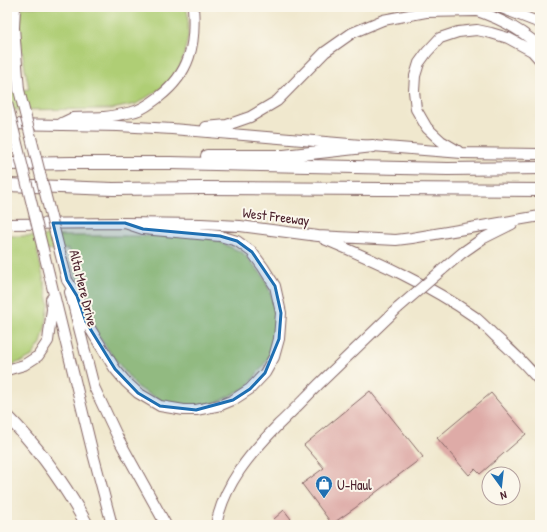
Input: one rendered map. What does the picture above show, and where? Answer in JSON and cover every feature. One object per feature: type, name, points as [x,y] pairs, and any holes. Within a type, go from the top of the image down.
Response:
[{"type":"highway","points":[[170,163],[202,156],[284,156],[373,146]]},
{"type":"highway","points":[[7,164],[170,163],[448,169],[540,168]]},
{"type":"highway","name":"West Freeway","points":[[7,186],[113,189],[201,188],[540,190]]},
{"type":"highway","points":[[7,416],[43,458],[74,502],[87,525]]},
{"type":"main road","points":[[15,7],[14,28],[20,90]]},
{"type":"main road","points":[[55,125],[73,118],[106,117],[134,111],[150,104],[164,93],[182,73],[191,52],[194,27],[193,7]]},
{"type":"main road","points":[[464,7],[476,10],[508,23],[540,47]]},
{"type":"main road","points":[[498,7],[540,23]]},
{"type":"main road","points":[[172,129],[227,125],[250,117],[276,101],[325,52],[352,33],[383,20],[426,12],[476,10]]},
{"type":"main road","points":[[462,153],[441,141],[428,128],[416,109],[414,91],[415,76],[419,63],[427,52],[440,38],[458,32],[478,30],[491,32],[508,38],[532,51],[540,60]]},
{"type":"main road","name":"Alta Mere Drive","points":[[7,46],[20,90],[94,387],[119,440],[166,525]]},
{"type":"main road","points":[[7,103],[90,443],[112,525]]},
{"type":"main road","points":[[7,124],[118,126],[172,129],[462,153],[540,154]]},
{"type":"main road","name":"West Freeway","points":[[7,224],[125,222],[201,224],[272,230],[318,236],[396,240],[540,216]]},
{"type":"main road","points":[[216,525],[223,501],[231,484],[248,458],[302,400],[398,308],[462,253],[482,238],[523,219]]},
{"type":"main road","points":[[67,280],[77,296],[86,322],[115,369],[138,393],[160,406],[184,410],[196,410],[209,408],[233,400],[250,389],[264,373],[274,357],[279,339],[281,313],[275,286],[252,252],[237,241],[220,236],[143,229],[125,222]]},
{"type":"main road","points":[[318,236],[401,273],[452,302],[476,318],[509,348],[540,381]]},
{"type":"main road","points":[[7,370],[24,365],[38,356],[48,341],[52,309],[49,274]]},
{"type":"highlighted area","points":[[53,223],[125,223],[143,229],[220,236],[237,241],[252,252],[275,286],[281,313],[279,339],[265,373],[250,389],[233,400],[196,410],[160,406],[138,393],[115,369],[86,322],[77,296],[67,280]]},
{"type":"green space","points":[[22,7],[186,7],[188,15],[188,38],[181,64],[173,77],[160,89],[136,104],[112,109],[7,110],[7,93],[29,89],[19,36]]},
{"type":"green space","points":[[7,236],[192,236],[215,240],[243,253],[264,277],[271,295],[277,320],[274,342],[269,357],[248,386],[215,403],[193,406],[164,402],[137,387],[97,334],[78,281],[69,249],[37,250],[49,304],[46,324],[41,343],[32,356],[23,361],[7,366]]},
{"type":"building","points":[[370,391],[423,457],[332,524],[302,484],[324,468],[304,445]]},
{"type":"building","points":[[491,393],[526,434],[489,466],[481,466],[480,474],[475,469],[469,475],[437,438]]},
{"type":"building","points":[[284,510],[291,519],[283,525],[279,525],[274,519]]},
{"type":"place","name":"U-Haul","points":[[324,499]]}]
